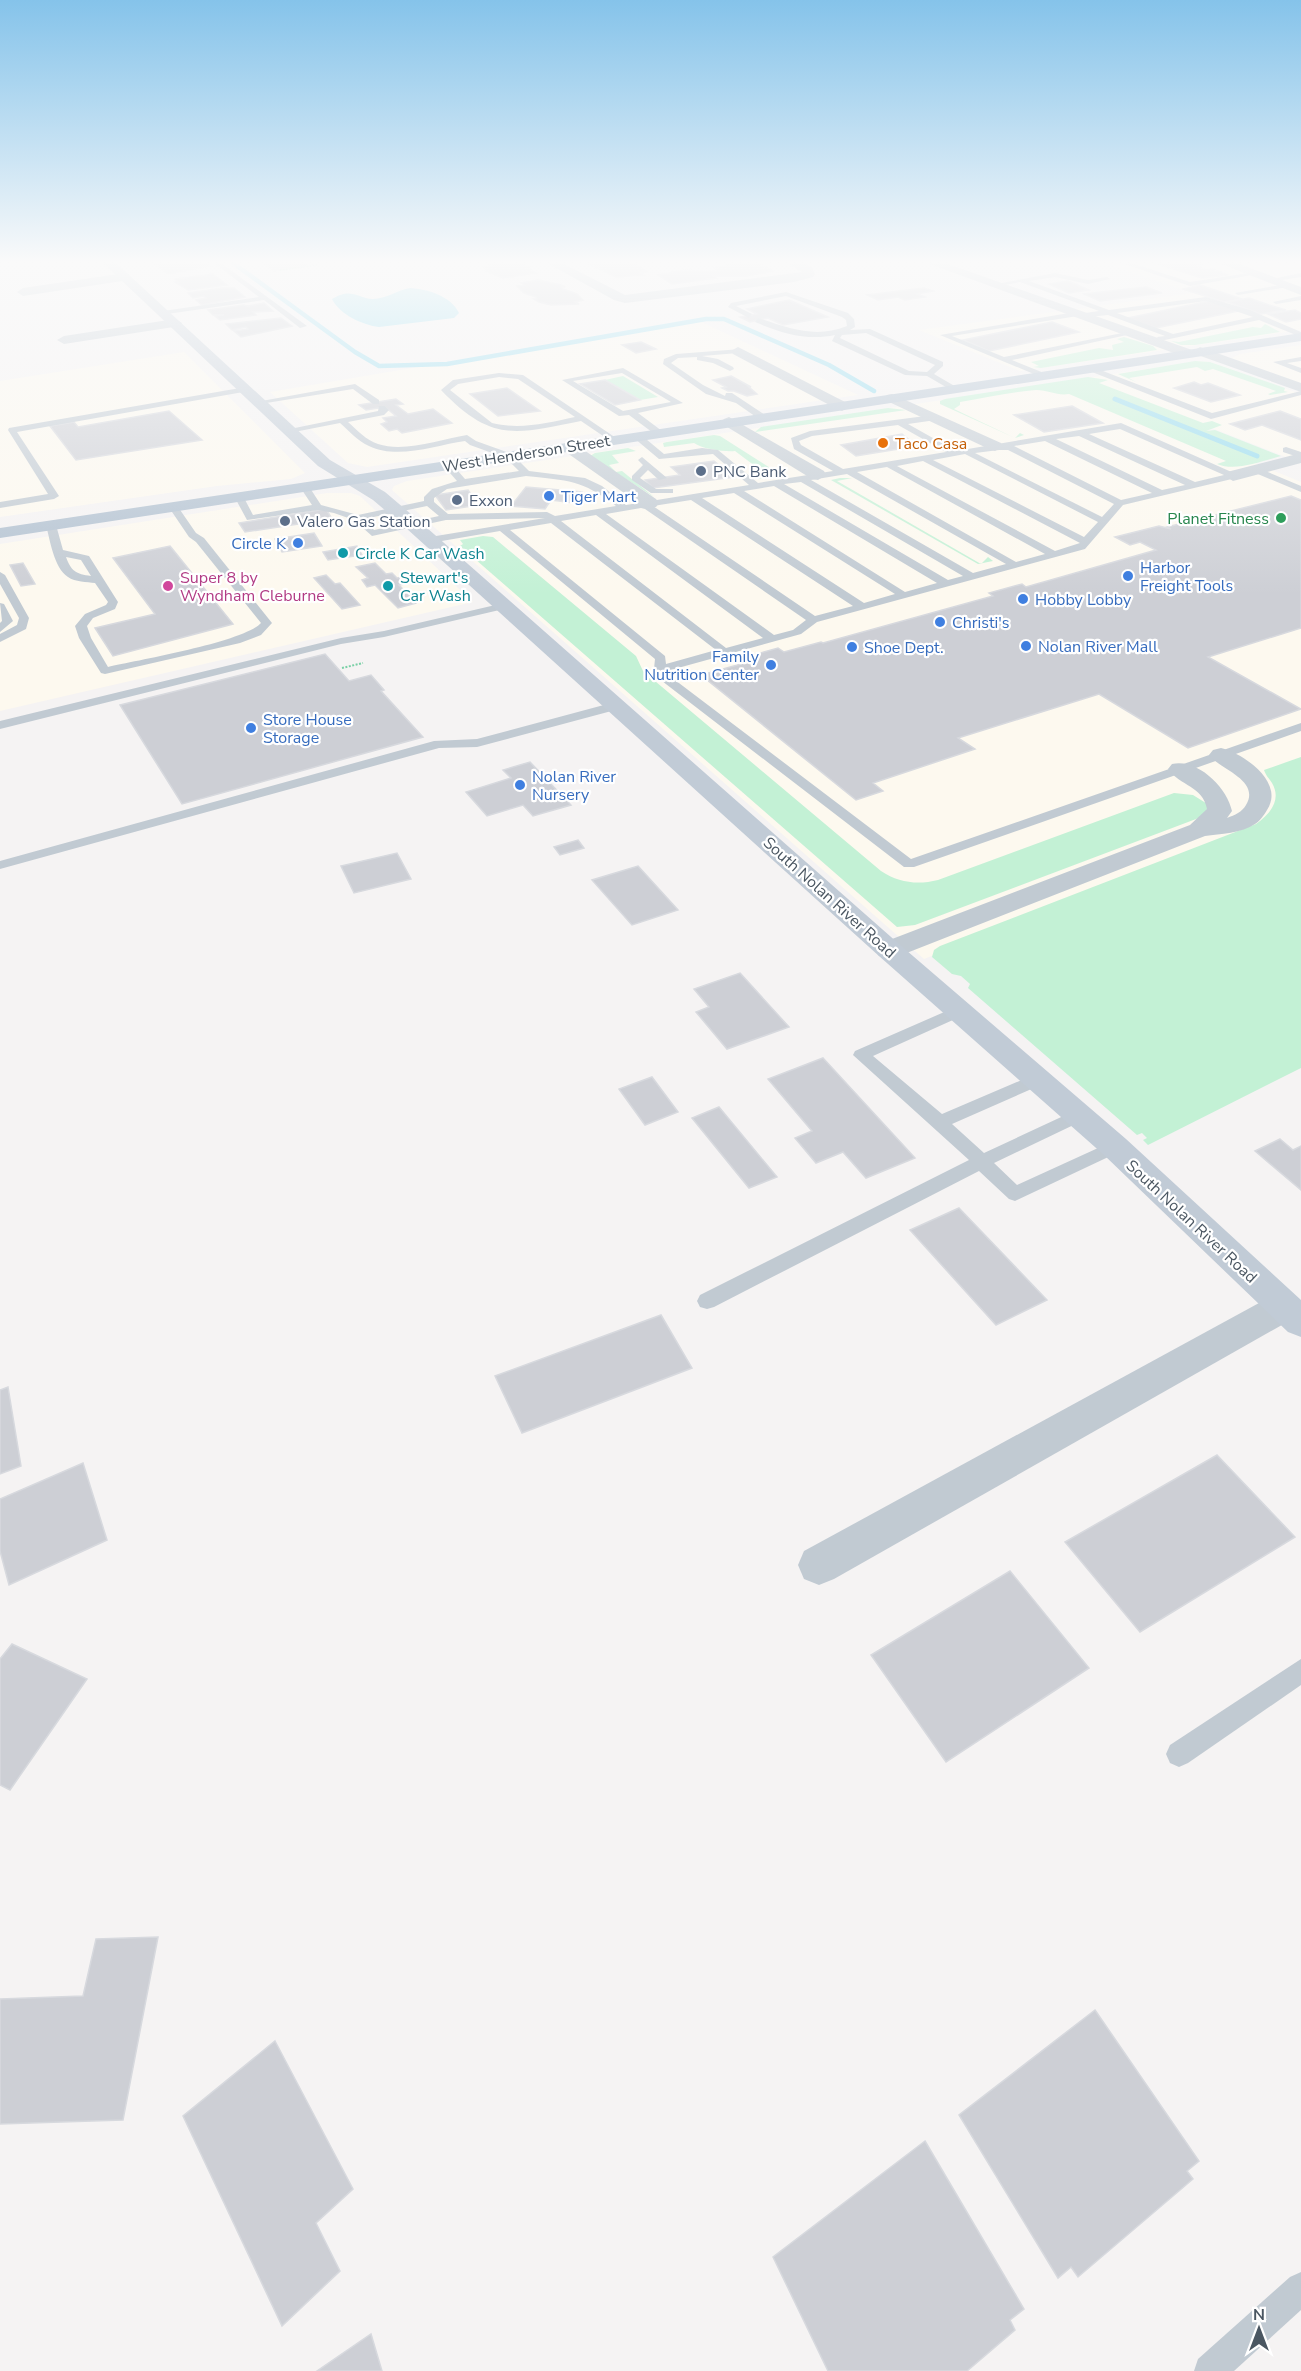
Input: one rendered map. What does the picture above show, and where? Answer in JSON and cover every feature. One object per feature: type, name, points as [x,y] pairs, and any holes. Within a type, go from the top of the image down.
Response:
[{"type":"main road","name":"South Nolan River Road","points":[[229,374],[324,463],[379,496],[504,606],[889,950],[1115,1147],[1292,1314]]},
{"type":"main road","name":"West Henderson Street","points":[[0,533],[1050,374]]},
{"type":"street","points":[[781,374],[842,406]]},
{"type":"street","points":[[1259,374],[1299,387]]},
{"type":"street","points":[[913,395],[1006,446]]},
{"type":"street","points":[[892,398],[933,418],[1006,446]]},
{"type":"street","points":[[729,422],[813,478]]},
{"type":"street","points":[[712,425],[813,478]]},
{"type":"street","points":[[564,447],[640,505]]},
{"type":"street","points":[[1233,476],[1301,457]]},
{"type":"street","points":[[889,950],[1199,830],[1247,819],[1260,805],[1261,794],[1256,781],[1245,770],[1221,755]]},
{"type":"street","points":[[1180,770],[1212,790],[1219,802],[1220,811],[1199,830]]},
{"type":"street","points":[[819,1565],[1292,1314]]},
{"type":"lane","points":[[602,374],[566,380],[622,414],[679,403],[629,374]]},
{"type":"lane","points":[[682,374],[702,389],[721,399],[738,400]]},
{"type":"lane","points":[[698,374],[762,417]]},
{"type":"lane","points":[[922,374],[929,374],[954,388]]},
{"type":"lane","points":[[1104,374],[1211,416],[1299,387]]},
{"type":"lane","points":[[584,418],[519,428],[497,427],[489,425],[445,390],[456,382],[499,375],[520,377],[584,418],[615,440]]},
{"type":"lane","points":[[260,402],[355,386],[385,410],[381,413],[341,420],[327,418],[289,430]]},
{"type":"lane","points":[[0,505],[54,496],[12,430],[246,389]]},
{"type":"lane","points":[[301,395],[308,402]]},
{"type":"lane","points":[[631,412],[659,433]]},
{"type":"lane","points":[[933,418],[843,432],[804,441],[806,446],[829,459],[844,462],[947,448]]},
{"type":"lane","points":[[341,420],[368,442],[378,447],[394,448],[467,438],[473,443],[509,456],[526,473]]},
{"type":"lane","points":[[900,423],[947,448]]},
{"type":"lane","points":[[917,448],[947,448],[965,451],[1121,426],[1233,476]]},
{"type":"lane","points":[[1080,433],[1193,485]]},
{"type":"lane","points":[[637,436],[662,457]]},
{"type":"lane","points":[[812,439],[797,437],[794,444],[1014,565]]},
{"type":"lane","points":[[1046,438],[1160,493]]},
{"type":"lane","points":[[1301,445],[1286,450],[1301,457]]},
{"type":"lane","points":[[1006,446],[1120,502]]},
{"type":"lane","points":[[239,496],[250,518],[318,507],[336,510],[357,518],[412,525],[501,527],[550,517],[813,478],[923,458],[947,448]]},
{"type":"lane","points":[[662,478],[642,460],[702,451],[718,453],[755,485]]},
{"type":"lane","points":[[965,451],[1103,521]]},
{"type":"lane","points":[[923,458],[1086,542]]},
{"type":"lane","points":[[887,464],[1053,554]]},
{"type":"lane","points":[[448,465],[463,482]]},
{"type":"lane","points":[[649,466],[635,478],[649,490],[659,493],[674,487],[861,606]]},
{"type":"lane","points":[[1256,470],[1301,489]]},
{"type":"lane","points":[[412,525],[435,491],[463,482],[526,473],[582,480],[599,488],[610,497],[640,505],[813,620]]},
{"type":"lane","points":[[660,669],[797,633],[813,620],[861,606],[1081,547],[1120,502],[1233,476]]},
{"type":"lane","points":[[813,478],[834,484]]},
{"type":"lane","points":[[813,478],[971,576]]},
{"type":"lane","points":[[774,482],[945,583]]},
{"type":"lane","points":[[305,487],[318,507]]},
{"type":"lane","points":[[735,489],[903,595]]},
{"type":"lane","points":[[844,490],[985,573]]},
{"type":"lane","points":[[357,518],[372,533],[468,514],[550,517],[584,507],[595,500],[610,497]]},
{"type":"lane","points":[[429,503],[446,517]]},
{"type":"lane","points":[[59,552],[85,558],[113,602],[111,607],[89,616],[81,626],[81,630],[105,671],[252,636],[265,627],[265,619],[200,540],[192,535],[173,506]]},
{"type":"lane","points":[[596,511],[772,639]]},
{"type":"lane","points":[[550,517],[725,652]]},
{"type":"lane","points":[[51,525],[66,571],[71,575],[99,580]]},
{"type":"lane","points":[[501,527],[661,658],[660,669],[666,679],[909,864],[1301,727]]},
{"type":"lane","points":[[0,577],[24,618],[22,627],[0,639]]},
{"type":"lane","points":[[0,606],[8,621],[0,629]]},
{"type":"lane","points":[[0,724],[341,641],[384,634],[504,606]]},
{"type":"lane","points":[[0,865],[438,744],[477,743],[615,706]]},
{"type":"lane","points":[[958,1011],[861,1055],[940,1122],[1015,1194],[1115,1147]]},
{"type":"lane","points":[[940,1122],[1037,1080]]},
{"type":"lane","points":[[707,1301],[981,1162],[1078,1116]]},
{"type":"lane","points":[[1179,1754],[1301,1671]]},
{"type":"lane","points":[[1210,2371],[1301,2288]]},
{"type":"path","points":[[342,668],[363,663]]},
{"type":"shaded area","points":[[47,374],[206,374],[305,473],[291,479],[217,486],[0,517],[0,381]]},
{"type":"shaded area","points":[[379,374],[812,374],[858,395],[367,467],[348,463],[270,392]]},
{"type":"shaded area","points":[[1116,374],[1244,374],[1301,394],[1301,463],[1212,428],[1187,435],[1301,482],[1301,809],[924,959],[392,490],[394,486],[407,481]]},
{"type":"shaded area","points":[[1274,374],[1301,374],[1301,384]]},
{"type":"shaded area","points":[[327,493],[351,493],[360,496],[473,602],[0,711],[0,544]]},
{"type":"green space","points":[[1118,374],[1156,374],[1129,378],[1136,382]]},
{"type":"green space","points":[[1226,374],[1244,374],[1285,388],[1284,391],[1288,392],[1268,394],[1276,391]]},
{"type":"green space","points":[[623,376],[658,397],[640,400],[605,380]]},
{"type":"green space","points":[[1088,377],[1108,380],[1099,383],[1203,423],[1212,421],[1222,425],[1206,431],[1215,430],[1281,456],[1241,466],[1217,464],[1226,461],[1069,394],[1036,390],[1017,392],[960,402],[960,405],[954,409],[1015,438],[940,404],[940,401]]},
{"type":"green space","points":[[888,408],[906,410],[755,432],[761,427]]},
{"type":"green space","points":[[720,436],[783,476],[755,479],[749,474],[759,469],[735,451],[714,450],[694,443],[664,447],[663,443]]},
{"type":"green space","points":[[628,448],[636,451],[612,455],[619,463],[609,465],[616,472],[622,471],[654,497],[590,456],[595,453]]},
{"type":"green space","points":[[852,478],[837,481],[980,564],[831,480]]},
{"type":"green space","points":[[483,536],[493,537],[636,656],[643,671],[881,871],[895,878],[916,883],[938,880],[1174,793],[1193,795],[1209,805],[1204,816],[915,925],[897,927],[460,546],[463,544],[460,540]]},
{"type":"green space","points":[[988,557],[993,561],[982,563]]},
{"type":"green space","points":[[1301,757],[1301,1068],[1148,1145],[1143,1140],[1147,1138],[1142,1133],[1137,1135],[968,988],[970,984],[961,976],[952,974],[932,957],[934,950],[940,946],[1256,824],[1270,811],[1276,795],[1264,770]]},
{"type":"building","points":[[731,376],[751,387],[749,387],[757,394],[747,396],[728,391],[722,388],[726,387],[713,380]]},
{"type":"building","points":[[605,380],[640,400],[615,405],[580,384]]},
{"type":"building","points":[[1194,382],[1201,385],[1208,383],[1240,395],[1211,402],[1174,388]]},
{"type":"building","points":[[507,388],[540,411],[498,416],[470,394]]},
{"type":"building","points":[[396,399],[403,404],[396,405],[408,414],[433,409],[452,423],[402,433],[397,429],[389,431],[381,424],[387,422],[383,418],[396,416],[385,407],[366,410],[359,405]]},
{"type":"building","points":[[1072,406],[1103,423],[1044,432],[1014,415]]},
{"type":"building","points":[[169,411],[202,440],[76,460],[50,426],[74,422],[78,427]]},
{"type":"building","points":[[1280,411],[1301,419],[1301,440],[1262,425],[1245,430],[1230,424]]},
{"type":"building","name":"Taco Casa","points":[[902,434],[917,446],[856,456],[841,445]]},
{"type":"building","name":"PNC Bank","points":[[714,461],[734,477],[653,488],[645,480],[680,475],[671,467]]},
{"type":"building","name":"Tiger Mart","points":[[526,487],[582,492],[574,503],[551,500],[545,509],[511,506]]},
{"type":"building","points":[[468,490],[479,505],[446,510],[435,495]]},
{"type":"building","name":"Nolan River Mall","points":[[1291,496],[1301,500],[1301,628],[1208,657],[1301,709],[1188,748],[1099,694],[958,738],[975,749],[873,783],[883,791],[856,800],[701,675],[741,664],[735,660],[778,648],[784,652],[823,643],[993,596],[989,593],[1022,584],[1026,587],[1156,550],[1140,542],[1130,545],[1115,537],[1159,526],[1171,529],[1167,527]]},
{"type":"building","points":[[326,509],[332,519],[245,532],[239,523]]},
{"type":"building","name":"Circle K","points":[[314,533],[322,546],[282,552],[275,539]]},
{"type":"building","name":"Super 8 by Wyndham Cleburne","points":[[170,546],[233,624],[113,656],[95,628],[155,614],[113,558]]},
{"type":"building","name":"Circle K Car Wash","points":[[357,546],[362,555],[328,560],[323,552]]},
{"type":"building","points":[[23,563],[35,584],[21,586],[10,565]]},
{"type":"building","name":"Stewart's Car Wash","points":[[375,563],[386,574],[392,573],[397,578],[404,577],[410,583],[399,585],[416,603],[398,608],[375,585],[367,587],[362,580],[368,578],[356,567]]},
{"type":"building","points":[[326,575],[335,584],[340,583],[360,605],[342,609],[314,578]]},
{"type":"building","points":[[325,654],[349,681],[371,675],[384,690],[381,691],[423,737],[182,804],[120,705]]},
{"type":"building","name":"Nolan River Nursery","points":[[530,762],[571,805],[533,816],[523,805],[487,816],[466,792],[511,778],[503,770]]},
{"type":"building","points":[[578,840],[584,848],[560,855],[554,847]]},
{"type":"building","points":[[397,853],[411,879],[354,893],[341,866]]},
{"type":"building","points":[[638,866],[678,910],[632,925],[592,880]]},
{"type":"building","points":[[740,973],[789,1027],[727,1049],[696,1012],[709,1007],[694,989]]},
{"type":"building","points":[[823,1058],[915,1158],[866,1178],[843,1152],[816,1163],[795,1138],[812,1131],[768,1079]]},
{"type":"building","points":[[652,1077],[678,1112],[645,1125],[619,1089]]},
{"type":"building","points":[[719,1107],[777,1177],[749,1188],[692,1118]]},
{"type":"building","points":[[1280,1139],[1293,1150],[1301,1146],[1301,1190],[1255,1151]]},
{"type":"building","points":[[959,1208],[1047,1300],[996,1325],[910,1230]]},
{"type":"building","points":[[661,1315],[692,1368],[522,1433],[495,1376]]},
{"type":"building","points":[[8,1387],[21,1466],[0,1474],[0,1390]]},
{"type":"building","points":[[1217,1455],[1295,1537],[1140,1632],[1065,1542]]},
{"type":"building","points":[[83,1463],[107,1540],[9,1585],[0,1551],[0,1499]]},
{"type":"building","points":[[1010,1571],[1089,1668],[946,1762],[871,1655]]},
{"type":"building","points":[[12,1644],[87,1679],[10,1790],[0,1785],[0,1659]]},
{"type":"building","points":[[158,1937],[123,2120],[0,2124],[0,1999],[83,1996],[96,1939]]},
{"type":"building","points":[[1095,2010],[1199,2161],[1187,2171],[1193,2179],[1078,2277],[1071,2267],[1058,2278],[959,2115]]},
{"type":"building","points":[[275,2041],[353,2189],[316,2223],[340,2271],[282,2326],[183,2116]]},
{"type":"building","points":[[925,2141],[1024,2309],[1010,2320],[1015,2330],[967,2371],[828,2371],[773,2257]]},
{"type":"building","points":[[371,2334],[382,2371],[317,2371]]},
{"type":"waterway","points":[[844,374],[874,391]]},
{"type":"waterway","points":[[1115,399],[1257,456]]},
{"type":"place","name":"Taco Casa","points":[[883,443]]},
{"type":"place","name":"PNC Bank","points":[[701,471]]},
{"type":"place","name":"Tiger Mart","points":[[549,496]]},
{"type":"place","name":"Exxon","points":[[457,500]]},
{"type":"place","name":"Planet Fitness","points":[[1281,518]]},
{"type":"place","name":"Valero Gas Station","points":[[285,521]]},
{"type":"place","name":"Circle K","points":[[298,543]]},
{"type":"place","name":"Circle K Car Wash","points":[[343,553]]},
{"type":"place","name":"Harbor Freight Tools","points":[[1128,576]]},
{"type":"place","name":"Super 8 by Wyndham Cleburne","points":[[168,586]]},
{"type":"place","name":"Stewart's Car Wash","points":[[388,586]]},
{"type":"place","name":"Hobby Lobby","points":[[1023,599]]},
{"type":"place","name":"Christi's","points":[[940,622]]},
{"type":"place","name":"Nolan River Mall","points":[[1026,646]]},
{"type":"place","name":"Shoe Dept.","points":[[852,647]]},
{"type":"place","name":"Family Nutrition Center","points":[[771,665]]},
{"type":"place","name":"Store House Storage","points":[[251,728]]},
{"type":"place","name":"Nolan River Nursery","points":[[520,785]]}]
